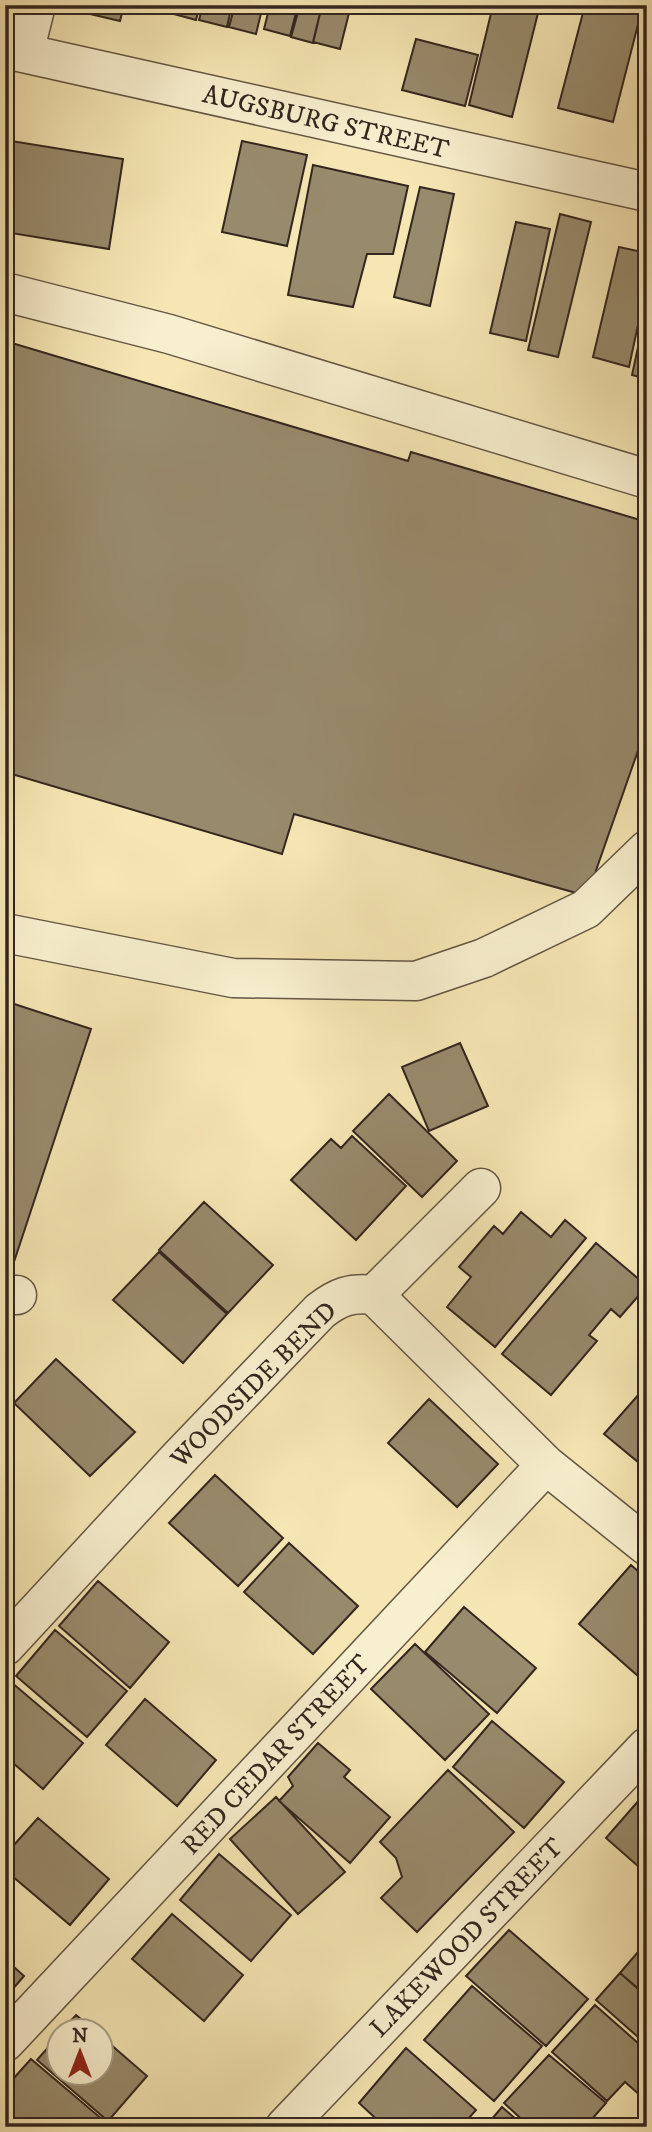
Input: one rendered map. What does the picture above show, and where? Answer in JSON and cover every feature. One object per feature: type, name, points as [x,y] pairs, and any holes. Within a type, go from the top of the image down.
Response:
[{"type":"street","points":[[15,51],[36,5]]},
{"type":"street","name":"AUGSBURG STREET","points":[[15,51],[647,192]]},
{"type":"street","points":[[5,292],[169,334],[647,479]]},
{"type":"street","points":[[5,933],[233,978],[416,981],[484,958],[586,909],[647,849]]},
{"type":"street","points":[[374,1295],[481,1188]]},
{"type":"street","name":"WOODSIDE BEND","points":[[5,1646],[320,1311],[338,1297],[357,1293],[374,1295],[546,1465],[647,1546]]},
{"type":"street","name":"RED CEDAR STREET","points":[[5,2042],[546,1465]]},
{"type":"street","name":"LAKEWOOD STREET","points":[[285,2127],[647,1747]]},
{"type":"building","points":[[60,5],[124,5],[120,21]]},
{"type":"building","points":[[172,5],[200,5],[196,20],[170,13]]},
{"type":"building","points":[[203,5],[232,5],[227,27],[199,20]]},
{"type":"building","points":[[235,5],[263,5],[256,34],[229,27]]},
{"type":"building","points":[[270,5],[298,5],[290,36],[264,29]]},
{"type":"building","points":[[300,5],[322,5],[313,43],[291,37]]},
{"type":"building","points":[[322,5],[351,5],[340,49],[313,42]]},
{"type":"building","points":[[493,5],[540,5],[512,117],[469,105]]},
{"type":"building","points":[[585,5],[643,5],[613,122],[558,108]]},
{"type":"building","points":[[416,39],[478,55],[465,106],[402,90]]},
{"type":"building","points":[[5,140],[123,159],[109,249],[5,232]]},
{"type":"building","points":[[242,141],[307,155],[287,246],[222,232]]},
{"type":"building","points":[[313,165],[408,186],[393,254],[367,254],[353,307],[288,295]]},
{"type":"building","points":[[420,187],[454,194],[430,306],[394,297]]},
{"type":"building","points":[[560,214],[591,222],[558,357],[528,350]]},
{"type":"building","points":[[516,222],[550,229],[526,341],[490,333]]},
{"type":"building","points":[[619,247],[647,253],[647,283],[629,367],[593,357]]},
{"type":"building","points":[[647,297],[647,329],[640,327]]},
{"type":"building","points":[[641,333],[647,335],[647,379],[632,375]]},
{"type":"building","points":[[5,341],[408,461],[411,452],[647,522],[647,725],[587,896],[294,814],[282,854],[5,772]]},
{"type":"building","points":[[5,1001],[91,1029],[8,1280],[5,1279]]},
{"type":"building","points":[[460,1043],[488,1106],[429,1131],[402,1067]]},
{"type":"building","points":[[389,1094],[457,1161],[422,1197],[353,1131]]},
{"type":"building","points":[[352,1136],[406,1186],[356,1240],[291,1180],[331,1139],[341,1148]]},
{"type":"building","points":[[204,1202],[273,1265],[228,1313],[159,1250]]},
{"type":"building","points":[[521,1212],[551,1237],[565,1220],[586,1238],[495,1347],[447,1307],[471,1277],[459,1267],[494,1226],[503,1234]]},
{"type":"building","points":[[596,1243],[647,1286],[620,1317],[611,1309],[589,1335],[597,1341],[551,1395],[502,1354]]},
{"type":"building","points":[[159,1252],[227,1314],[183,1363],[113,1300]]},
{"type":"building","points":[[56,1359],[135,1432],[90,1476],[14,1403]]},
{"type":"building","points":[[647,1385],[647,1457],[644,1455],[638,1462],[604,1434]]},
{"type":"building","points":[[429,1399],[498,1464],[457,1507],[388,1443]]},
{"type":"building","points":[[215,1475],[283,1538],[238,1586],[169,1523]]},
{"type":"building","points":[[289,1543],[358,1606],[313,1654],[244,1592]]},
{"type":"building","points":[[631,1565],[647,1579],[647,1684],[579,1624]]},
{"type":"building","points":[[98,1581],[169,1642],[130,1688],[59,1626]]},
{"type":"building","points":[[464,1607],[536,1668],[497,1713],[425,1652]]},
{"type":"building","points":[[55,1630],[127,1691],[87,1737],[16,1676]]},
{"type":"building","points":[[415,1644],[489,1714],[445,1760],[371,1689]]},
{"type":"building","points":[[11,1682],[83,1743],[43,1789],[5,1756],[5,1689]]},
{"type":"building","points":[[145,1699],[216,1760],[177,1806],[106,1745]]},
{"type":"building","points":[[492,1721],[564,1782],[524,1828],[453,1767]]},
{"type":"building","points":[[318,1743],[350,1770],[344,1777],[390,1817],[350,1863],[279,1801],[293,1786],[288,1777]]},
{"type":"building","points":[[448,1770],[514,1832],[417,1932],[381,1898],[402,1877],[396,1858],[380,1842]]},
{"type":"building","points":[[647,1791],[647,1874],[606,1838]]},
{"type":"building","points":[[276,1797],[345,1872],[298,1914],[230,1839]]},
{"type":"building","points":[[38,1818],[109,1879],[70,1925],[5,1870],[5,1855]]},
{"type":"building","points":[[219,1854],[291,1915],[251,1961],[180,1900]]},
{"type":"building","points":[[172,1914],[243,1975],[204,2021],[132,1959]]},
{"type":"building","points":[[509,1930],[588,1999],[546,2046],[466,1976]]},
{"type":"building","points":[[644,1945],[647,1948],[647,1996],[620,1973]]},
{"type":"building","points":[[5,1959],[24,1976],[5,1998]]},
{"type":"building","points":[[620,1973],[647,1997],[647,2045],[596,2000]]},
{"type":"building","points":[[472,1986],[542,2046],[494,2101],[424,2040]]},
{"type":"building","points":[[595,2005],[647,2051],[647,2092],[642,2097],[625,2082],[607,2101],[552,2052]]},
{"type":"building","points":[[406,2048],[476,2110],[461,2127],[385,2127],[359,2103]]},
{"type":"building","points":[[116,2049],[147,2076],[108,2121],[67,2086],[116,2086]]},
{"type":"building","points":[[46,2050],[46,2068],[37,2060]]},
{"type":"building","points":[[549,2055],[606,2103],[585,2127],[530,2127],[504,2103]]},
{"type":"building","points":[[31,2059],[46,2072],[46,2086],[63,2086],[103,2120],[97,2127],[19,2127],[5,2115],[5,2088]]},
{"type":"building","points":[[502,2107],[525,2127],[485,2127]]}]
